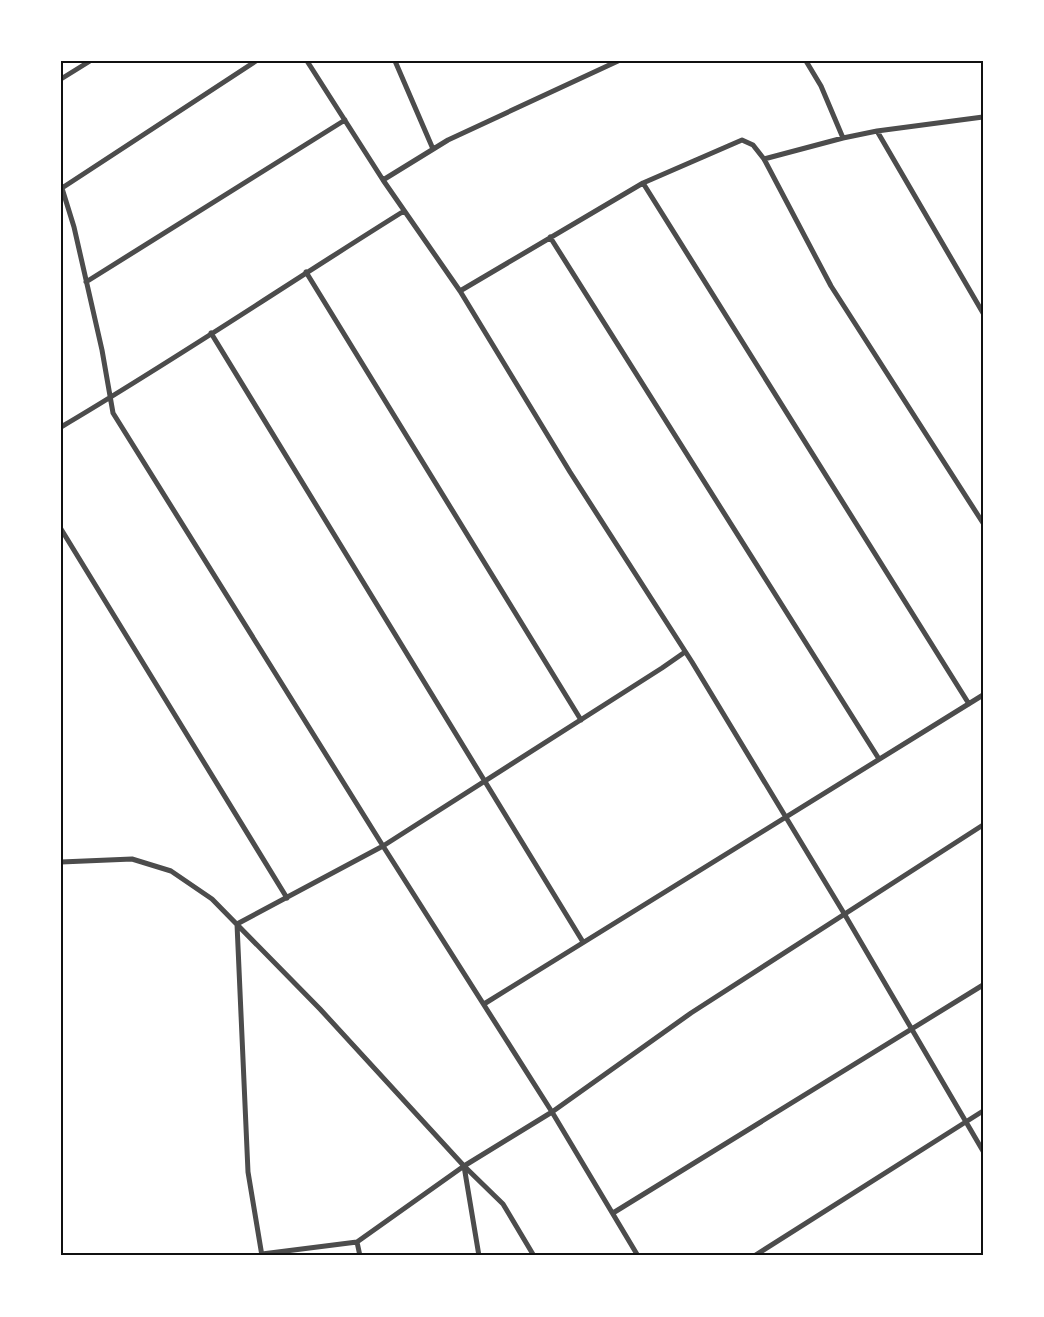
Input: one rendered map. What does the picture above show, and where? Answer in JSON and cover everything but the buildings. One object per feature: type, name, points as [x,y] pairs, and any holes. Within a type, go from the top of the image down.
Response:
[{"type":"street","points":[[61,79],[90,61]]},
{"type":"street","points":[[256,61],[62,186],[74,227],[102,350],[114,413],[383,846],[552,1112],[638,1256]]},
{"type":"street","points":[[307,61],[383,180],[460,291],[570,472],[685,652],[845,915],[983,1152]]},
{"type":"street","points":[[395,61],[433,149]]},
{"type":"street","points":[[383,180],[448,140],[618,61]]},
{"type":"street","points":[[806,61],[820,86],[843,138]]},
{"type":"street","points":[[764,159],[877,131],[983,117]]},
{"type":"street","points":[[86,282],[344,120]]},
{"type":"street","points":[[877,131],[983,314]]},
{"type":"street","points":[[460,291],[643,183],[742,140],[753,145],[764,159],[831,286],[983,523]]},
{"type":"street","points":[[643,183],[969,704]]},
{"type":"street","points":[[61,427],[110,398],[404,211]]},
{"type":"street","points":[[550,237],[879,759]]},
{"type":"street","points":[[306,272],[581,720]]},
{"type":"street","points":[[211,333],[583,942]]},
{"type":"street","points":[[61,529],[287,898]]},
{"type":"street","points":[[237,924],[383,846],[685,652]]},
{"type":"street","points":[[484,1004],[983,695]]},
{"type":"street","points":[[237,924],[248,1172],[262,1255],[357,1242],[464,1166],[552,1112],[691,1012],[983,825]]},
{"type":"street","points":[[61,862],[132,859],[170,871],[212,899],[320,1009],[464,1166],[503,1204],[534,1256]]},
{"type":"street","points":[[613,1213],[983,985]]},
{"type":"street","points":[[754,1256],[983,1111]]},
{"type":"street","points":[[464,1166],[479,1256]]},
{"type":"street","points":[[357,1242],[360,1256]]}]
